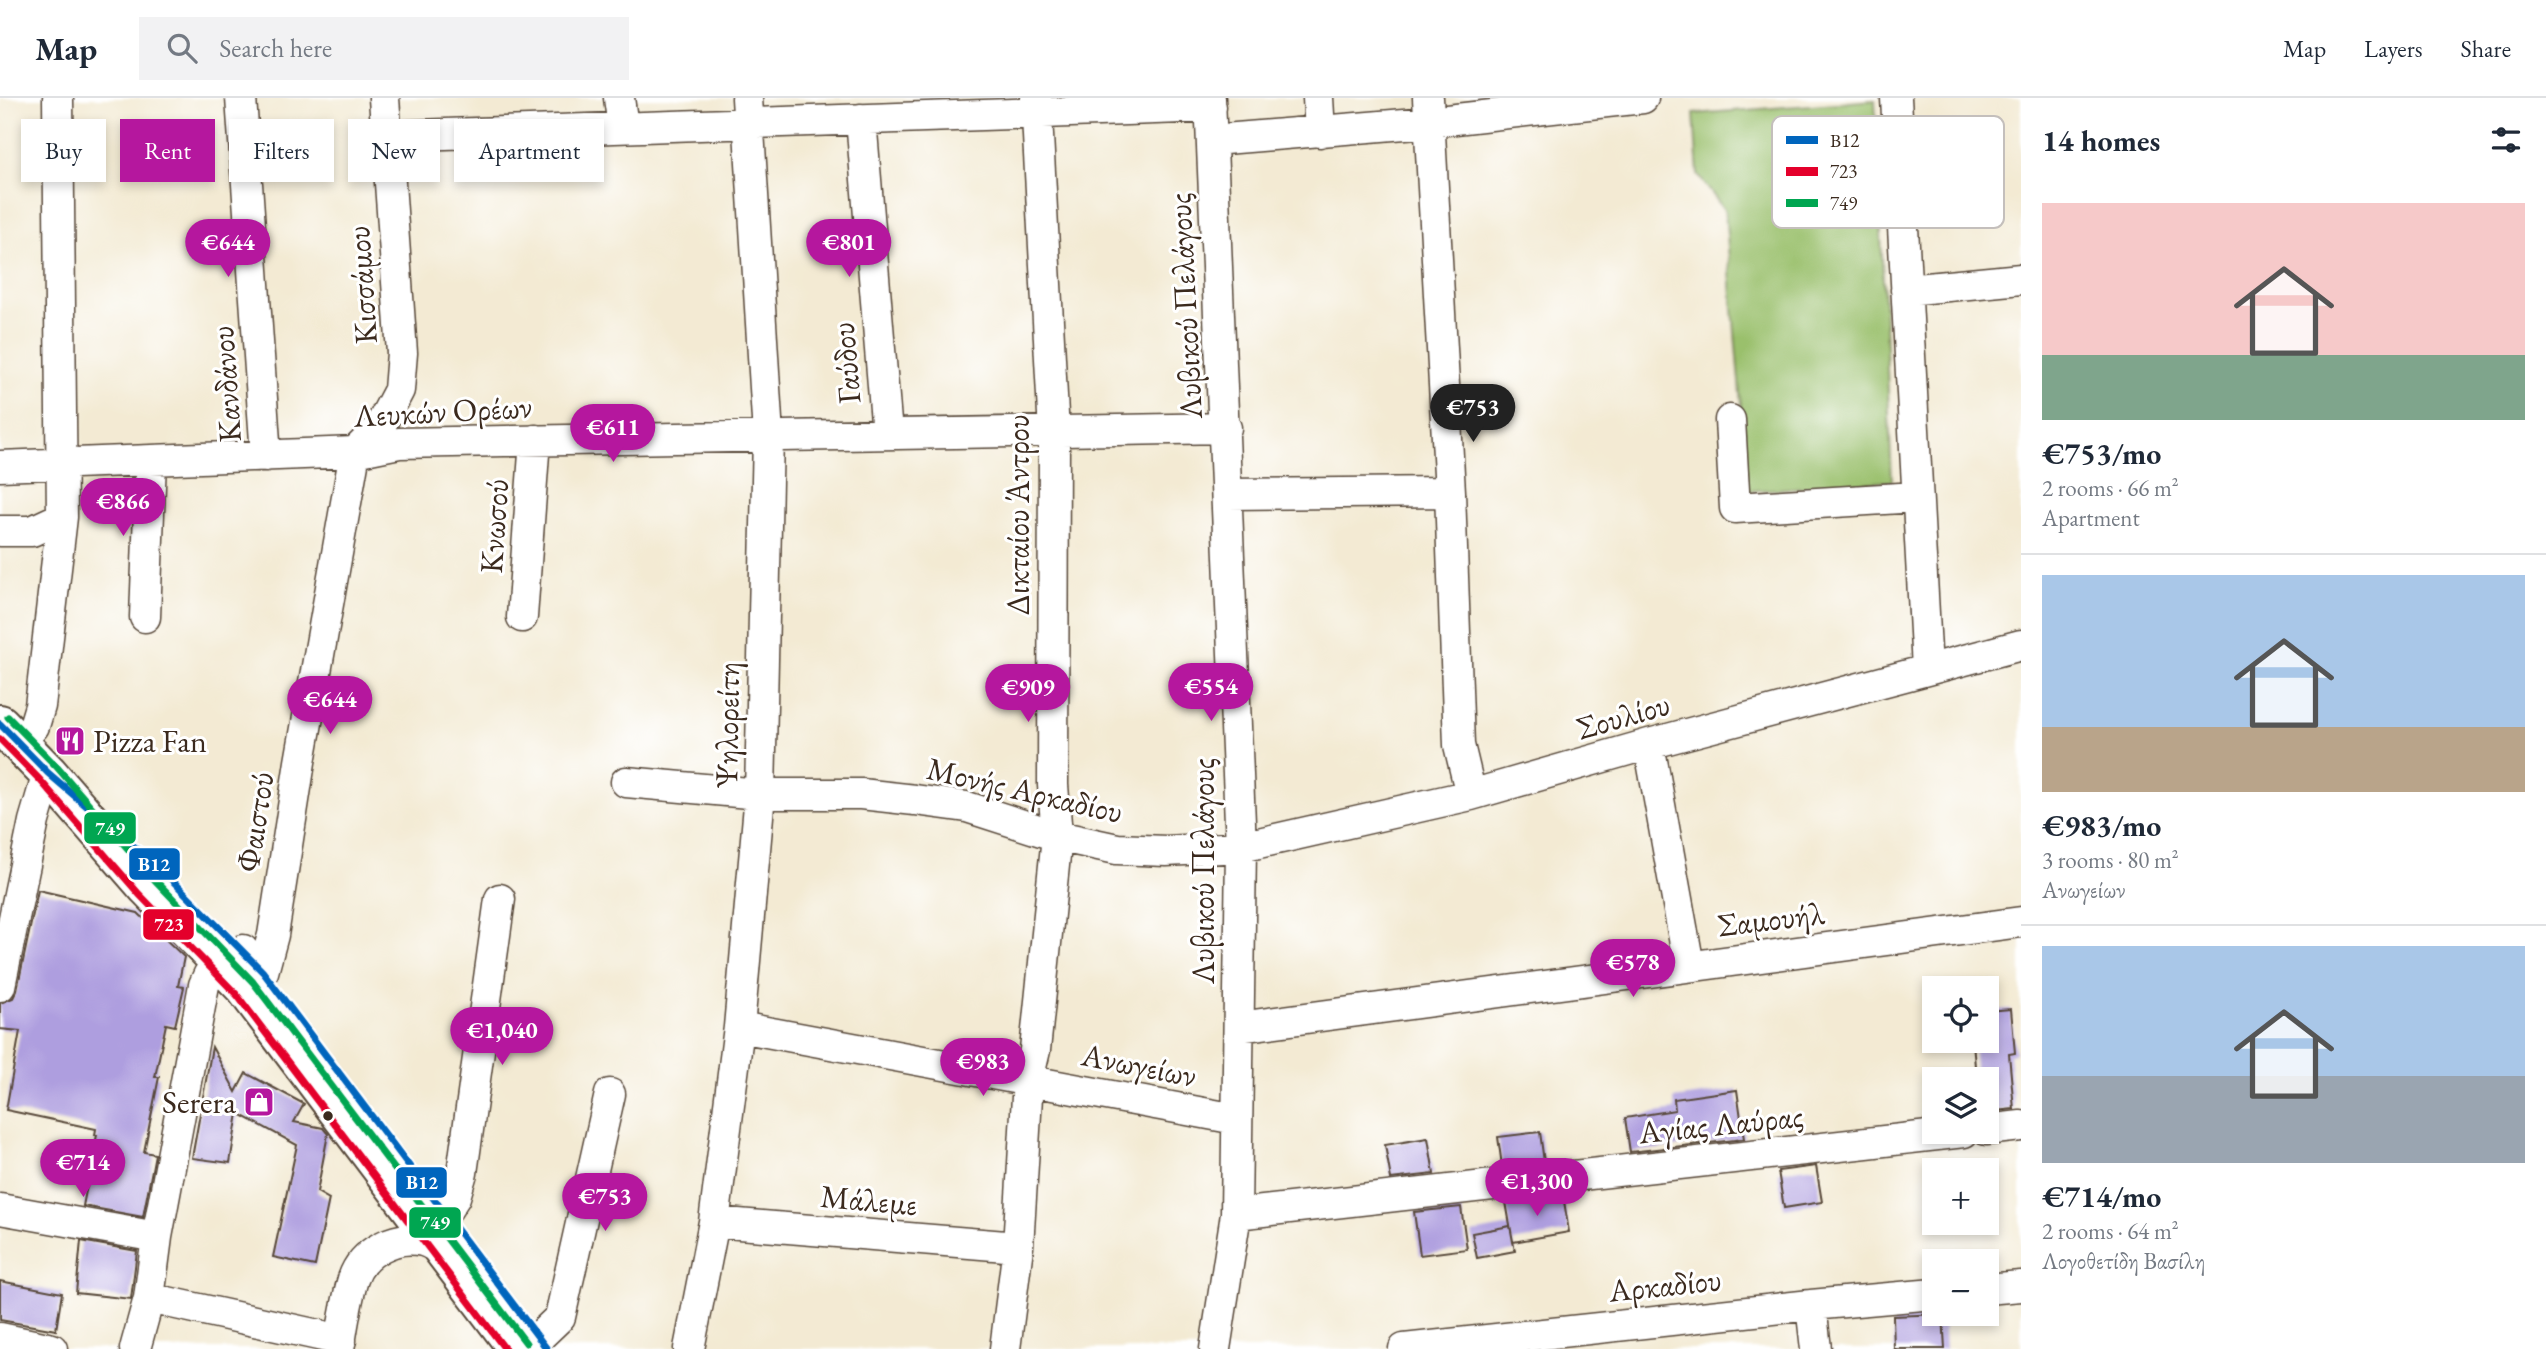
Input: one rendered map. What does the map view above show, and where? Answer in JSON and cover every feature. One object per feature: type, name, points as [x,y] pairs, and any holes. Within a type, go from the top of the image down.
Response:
[{"type":"main road","points":[[10,734],[48,773],[166,874],[243,969],[443,1232],[534,1345]]},
{"type":"street","points":[[10,734],[34,726],[40,706],[62,517],[58,98]]},
{"type":"street","name":"Κανδάνου","points":[[241,98],[266,456]]},
{"type":"street","name":"Κισσάμου","points":[[384,98],[386,119]]},
{"type":"street","points":[[619,98],[623,127]]},
{"type":"street","points":[[1318,98],[1320,132]]},
{"type":"street","points":[[1212,140],[1320,132],[1429,110],[1643,98]]},
{"type":"street","points":[[1896,98],[1897,116]]},
{"type":"street","points":[[440,134],[623,127],[748,110],[861,119],[1037,106],[1211,102]]},
{"type":"street","name":"Λυβικού Πελάγους","points":[[1211,102],[1241,847],[1236,1214],[1215,1349]]},
{"type":"street","name":"Δικταίου Άντρου","points":[[1005,1349],[1018,1247],[1027,1080],[1035,1050],[1057,836],[1053,785],[1054,433],[1037,106]]},
{"type":"street","name":"Ψηλορείτη","points":[[689,1349],[714,1222],[739,1027],[760,794],[768,436],[748,110]]},
{"type":"street","points":[[1429,110],[1450,492],[1459,745],[1471,796]]},
{"type":"street","name":"Γαύδου","points":[[861,119],[887,434]]},
{"type":"street","name":"Κισσάμου","points":[[355,452],[379,428],[399,390],[402,353],[390,182]]},
{"type":"street","points":[[1903,228],[1927,669]]},
{"type":"street","points":[[1906,290],[2021,279]]},
{"type":"street","points":[[1730,419],[1735,508],[1917,497]]},
{"type":"street","name":"Λευκών Ορέων","points":[[0,466],[355,452],[399,443],[1226,428]]},
{"type":"street","name":"Κνωσού","points":[[522,617],[535,440]]},
{"type":"street","name":"Φαιστού","points":[[243,969],[273,936],[300,762],[355,452]]},
{"type":"street","points":[[145,617],[151,460]]},
{"type":"street","points":[[1228,494],[1450,492]]},
{"type":"street","points":[[0,531],[32,531],[62,517]]},
{"type":"street","name":"Σουλίου","points":[[1241,847],[1471,796],[1649,744],[2021,645]]},
{"type":"street","points":[[1649,744],[1689,965]]},
{"type":"street","points":[[0,986],[34,821],[48,773]]},
{"type":"street","name":"Μονής Αρκαδίου","points":[[626,782],[760,794],[861,794],[967,807],[1057,836],[1117,849],[1166,851],[1241,847]]},
{"type":"street","points":[[149,1298],[340,1344],[354,1277],[369,1255],[386,1244],[402,1240],[422,1241],[443,1232],[462,1173],[500,899]]},
{"type":"street","name":"Σαμουήλ","points":[[1238,1027],[2021,923]]},
{"type":"street","points":[[135,1349],[149,1298],[157,1237],[201,995],[209,974],[243,969]]},
{"type":"street","name":"Ανωγείων","points":[[739,1027],[1236,1119]]},
{"type":"street","points":[[534,1345],[560,1317],[610,1094]]},
{"type":"street","points":[[1999,1129],[2021,1126]]},
{"type":"street","name":"Αγίας Λαύρας","points":[[1236,1214],[1922,1137]]},
{"type":"street","points":[[0,1209],[157,1237]]},
{"type":"street","name":"Μάλεμε","points":[[714,1222],[1018,1247]]},
{"type":"street","points":[[1999,1288],[2021,1286]]},
{"type":"street","name":"Αρκαδίου","points":[[1404,1349],[1922,1295]]},
{"type":"street","points":[[1811,1305],[1816,1349]]},
{"type":"street","points":[[0,1338],[52,1349]]},
{"type":"green space","points":[[1875,100],[1876,116],[1772,116],[1772,228],[1881,228],[1892,481],[1748,491],[1725,211],[1698,175],[1694,114]]},
{"type":"building","points":[[38,890],[138,913],[184,957],[178,986],[184,987],[175,1026],[166,1024],[155,1077],[159,1077],[144,1152],[155,1154],[143,1217],[83,1206],[96,1129],[6,1110],[20,1031],[0,1029],[0,1003],[13,998],[17,990]]},
{"type":"building","points":[[2011,1009],[2015,1053],[2009,1054],[2014,1109],[1999,1111],[1999,1067],[1975,1067],[1974,1053],[1999,1053],[1999,1010]]},
{"type":"building","points":[[212,1047],[236,1092],[246,1073],[304,1104],[294,1122],[323,1128],[328,1134],[317,1192],[329,1199],[315,1266],[273,1257],[297,1145],[238,1113],[230,1163],[192,1158]]},
{"type":"building","points":[[1737,1090],[1744,1139],[1630,1152],[1625,1118],[1675,1110],[1674,1099]]},
{"type":"building","points":[[1540,1132],[1544,1162],[1502,1166],[1498,1137]]},
{"type":"building","points":[[1428,1138],[1434,1174],[1391,1179],[1385,1145]]},
{"type":"building","points":[[1816,1166],[1822,1202],[1784,1208],[1778,1171]]},
{"type":"building","points":[[1563,1195],[1569,1232],[1513,1242],[1506,1202]]},
{"type":"building","points":[[1461,1207],[1467,1249],[1420,1255],[1414,1212]]},
{"type":"building","points":[[1510,1226],[1515,1251],[1477,1258],[1472,1233]]},
{"type":"building","points":[[81,1241],[137,1251],[131,1299],[76,1293]]},
{"type":"building","points":[[0,1281],[62,1293],[56,1330],[0,1320]]},
{"type":"building","points":[[1922,1315],[1922,1326],[1944,1326],[1945,1349],[1894,1349],[1893,1316]]},
{"type":"transit line","name":"749","points":[[8,717],[56,766],[155,880],[253,982],[526,1343]]},
{"type":"transit line","name":"Β12","points":[[0,724],[48,773],[166,874],[263,972],[547,1349]]},
{"type":"transit line","name":"723","points":[[0,739],[40,780],[139,894],[237,995],[505,1349]]},
{"type":"place","name":"Pizza Fan","points":[[70,741]]},
{"type":"place","name":"Serera","points":[[259,1102]]}]
